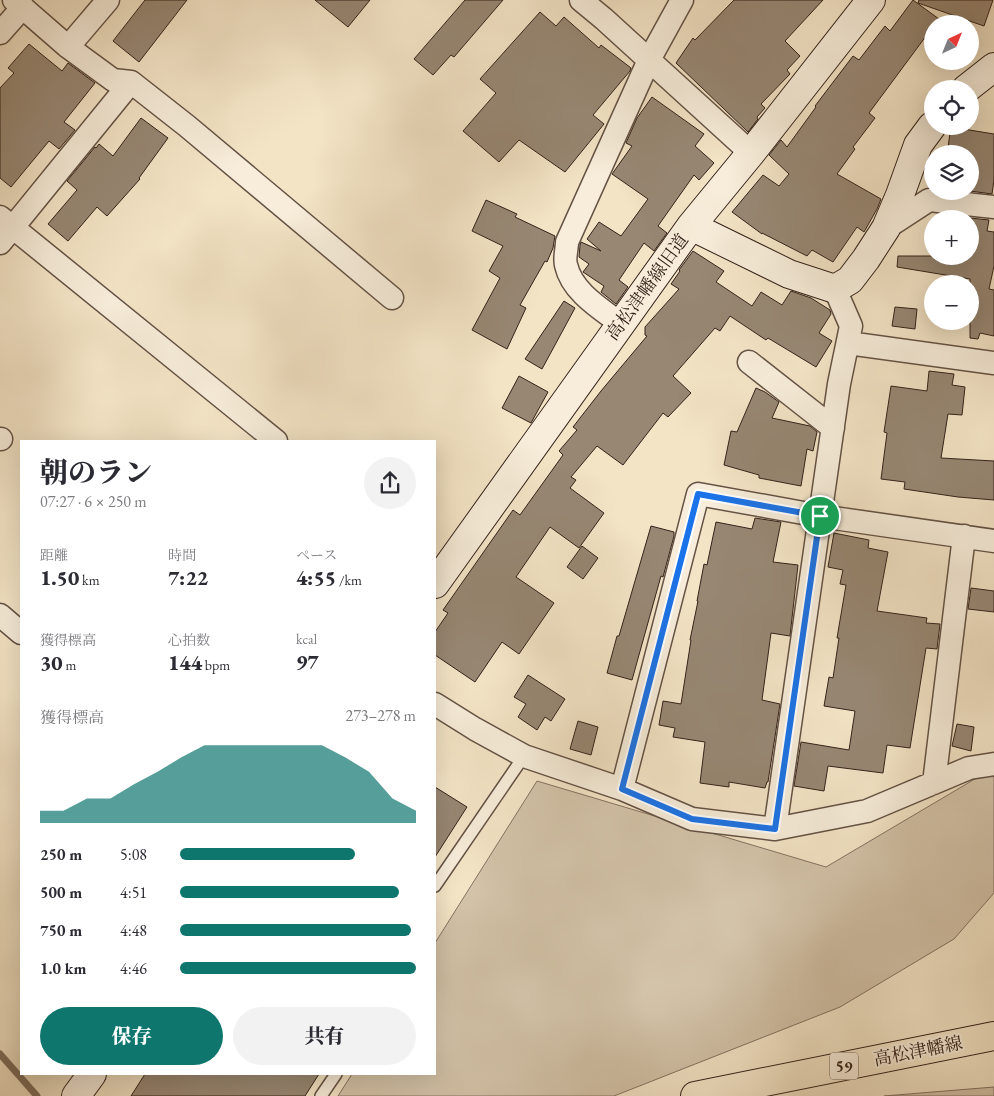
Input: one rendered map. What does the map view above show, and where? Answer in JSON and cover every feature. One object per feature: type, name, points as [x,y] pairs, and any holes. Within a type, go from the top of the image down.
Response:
[{"type":"main road","name":"高松津幡線","points":[[695,1096],[994,1036]]},
{"type":"street","points":[[68,47],[108,0]]},
{"type":"street","points":[[581,0],[751,153]]},
{"type":"street","points":[[621,324],[591,302],[574,283],[566,264],[567,242],[648,60],[682,0]]},
{"type":"street","name":"高松津幡線旧道","points":[[436,583],[691,226],[872,0]]},
{"type":"street","points":[[0,34],[18,4],[68,47],[113,80],[131,82],[194,132],[392,298]]},
{"type":"street","points":[[977,80],[994,67]]},
{"type":"street","points":[[131,82],[4,229],[275,440]]},
{"type":"street","points":[[835,289],[850,280],[886,228],[918,146],[926,135]]},
{"type":"street","points":[[886,228],[929,200],[994,207]]},
{"type":"street","points":[[691,226],[789,274],[835,289],[851,326],[839,384],[775,829]]},
{"type":"street","points":[[848,343],[994,363]]},
{"type":"street","points":[[749,362],[833,428]]},
{"type":"street","points":[[622,789],[698,494],[820,516],[994,541]]},
{"type":"street","points":[[934,783],[964,536]]},
{"type":"street","points":[[0,615],[20,632]]},
{"type":"street","points":[[436,705],[524,756],[622,789],[692,819],[775,829],[867,812],[969,768],[994,764]]},
{"type":"street","points":[[76,1096],[91,1075]]},
{"type":"lane","points":[[436,885],[524,756]]},
{"type":"lane","points":[[321,1096],[335,1075]]},
{"type":"shaded area","points":[[994,771],[994,893],[954,939],[840,1007],[614,1096],[338,1096],[351,1075],[436,1075],[436,941],[537,781],[826,867],[985,773]]},
{"type":"shaded area","points":[[994,1087],[994,1096],[884,1096]]},
{"type":"building","points":[[145,0],[187,0],[139,62],[113,41]]},
{"type":"building","points":[[315,0],[370,0],[348,27]]},
{"type":"building","points":[[465,0],[503,0],[454,57],[451,55],[433,75],[414,59]]},
{"type":"building","points":[[734,0],[823,0],[785,41],[800,56],[787,70],[790,74],[761,104],[765,108],[748,132],[676,63],[693,38],[695,40]]},
{"type":"building","points":[[913,0],[934,15],[924,15],[924,39],[869,113],[875,118],[853,147],[855,149],[837,174],[881,199],[864,232],[857,227],[833,262],[812,250],[807,256],[762,234],[732,212],[763,175],[779,186],[789,174],[769,155],[781,140],[787,147],[853,56],[859,60],[885,26],[890,31]]},
{"type":"building","points":[[919,0],[993,0],[984,26],[979,24],[979,15],[952,15],[918,3]]},
{"type":"building","points":[[540,12],[556,26],[564,17],[599,48],[601,45],[631,68],[593,115],[604,124],[565,172],[519,140],[499,162],[463,131],[496,93],[480,79]]},
{"type":"building","points":[[29,44],[62,71],[68,63],[95,83],[64,122],[75,130],[59,149],[49,141],[11,187],[0,178],[0,88],[14,73],[8,68]]},
{"type":"building","points":[[652,97],[704,134],[695,146],[714,163],[699,180],[694,175],[658,226],[667,233],[654,251],[644,243],[619,280],[628,287],[616,304],[601,292],[604,286],[583,272],[589,264],[579,257],[580,245],[581,242],[601,251],[587,239],[599,222],[621,236],[648,199],[612,174],[632,146],[626,143],[637,118]]},
{"type":"building","points":[[141,118],[168,138],[140,179],[107,216],[97,207],[68,241],[48,224],[77,190],[67,181],[99,144],[113,156]]},
{"type":"building","points":[[979,132],[994,134],[994,180],[992,194],[979,192],[979,145],[948,145],[950,135],[979,135]]},
{"type":"building","points":[[486,200],[517,214],[515,217],[555,236],[553,248],[547,262],[545,261],[520,305],[526,308],[507,349],[472,330],[500,278],[489,271],[503,246],[472,231]]},
{"type":"building","points":[[979,219],[989,220],[987,231],[994,232],[994,266],[989,289],[994,290],[994,336],[980,333],[978,339],[970,338],[970,330],[979,330],[979,275],[946,275],[897,267],[898,256],[924,256],[924,265],[979,265]]},
{"type":"building","points":[[693,251],[724,271],[716,282],[752,306],[761,292],[782,305],[791,291],[811,298],[830,310],[831,314],[819,333],[832,341],[816,367],[768,338],[766,340],[730,316],[720,331],[715,328],[673,376],[691,393],[668,417],[663,413],[623,465],[597,446],[571,477],[576,480],[570,488],[604,513],[579,548],[550,527],[516,577],[554,603],[519,654],[502,642],[475,682],[436,656],[436,631],[448,613],[443,610],[513,510],[520,515],[563,455],[559,451],[577,430],[573,427],[647,336],[645,335],[645,327],[679,289],[671,284]]},
{"type":"building","points":[[564,301],[575,308],[542,369],[525,359]]},
{"type":"building","points":[[895,307],[917,309],[915,329],[892,326]]},
{"type":"building","points":[[929,371],[954,374],[952,385],[965,387],[962,415],[948,414],[941,458],[994,461],[994,500],[904,489],[905,482],[881,479],[887,433],[884,432],[891,386],[927,391]]},
{"type":"building","points":[[519,376],[548,392],[531,423],[502,408]]},
{"type":"building","points":[[756,388],[779,402],[772,418],[810,426],[817,432],[813,451],[807,449],[801,486],[759,478],[759,475],[724,465],[731,431],[737,432]]},
{"type":"building","points":[[755,518],[781,522],[773,562],[798,565],[790,636],[771,633],[762,700],[780,704],[768,782],[765,788],[729,782],[729,787],[700,783],[705,742],[673,737],[675,728],[659,725],[663,701],[681,704],[704,564],[707,565],[716,522],[752,529]]},
{"type":"building","points":[[651,526],[674,532],[674,536],[632,680],[607,673]]},
{"type":"building","points":[[834,533],[869,540],[868,548],[888,552],[877,611],[927,618],[926,623],[940,624],[937,649],[926,648],[910,748],[887,745],[883,773],[828,766],[824,791],[794,786],[801,742],[849,750],[855,711],[824,706],[829,677],[833,678],[839,638],[837,638],[846,585],[840,584],[843,570],[828,567]]},
{"type":"building","points":[[582,546],[598,558],[583,579],[567,567]]},
{"type":"building","points":[[971,588],[994,591],[994,612],[968,609]]},
{"type":"building","points":[[528,675],[565,699],[551,721],[545,717],[537,730],[518,717],[526,704],[514,697]]},
{"type":"building","points":[[578,721],[598,727],[591,755],[570,749]]},
{"type":"building","points":[[957,724],[974,727],[971,751],[952,746]]},
{"type":"building","points":[[436,788],[467,807],[436,855]]},
{"type":"building","points":[[144,1075],[318,1075],[305,1096],[131,1096]]},
{"type":"waterway","points":[[0,1054],[37,1096]]},
{"type":"route","points":[[698,494],[820,516],[775,829],[692,819],[622,789],[698,494]]}]
